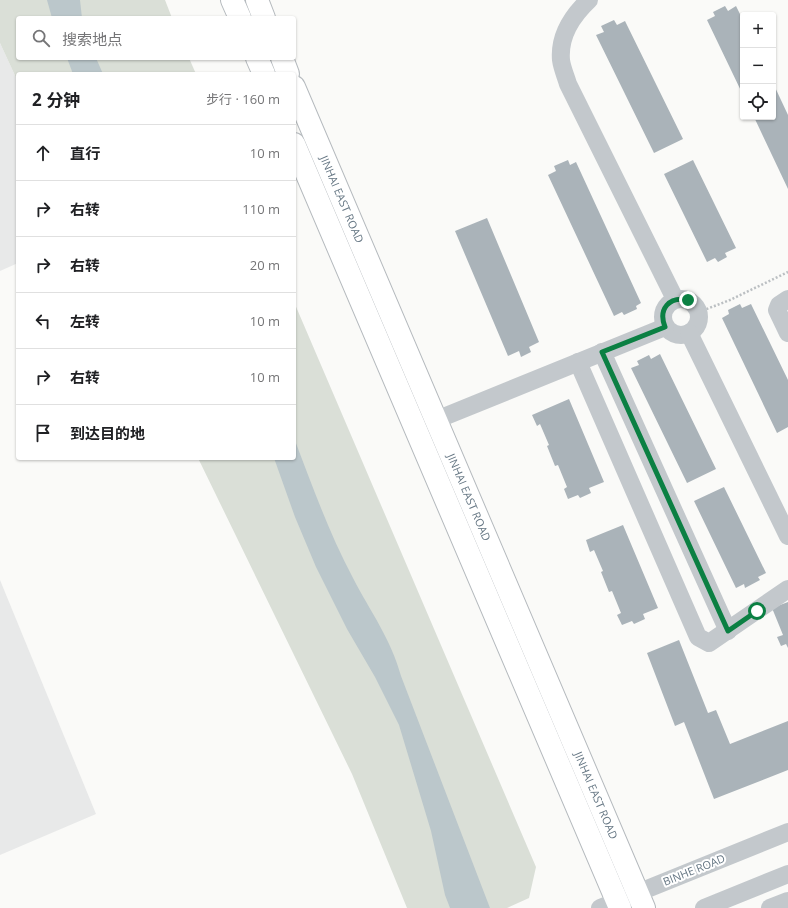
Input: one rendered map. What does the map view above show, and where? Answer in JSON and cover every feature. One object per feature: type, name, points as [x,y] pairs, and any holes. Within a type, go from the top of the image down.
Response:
[{"type":"main road","points":[[232,0],[239,16]]},
{"type":"main road","points":[[257,0],[263,16]]},
{"type":"main road","points":[[258,60],[263,72]]},
{"type":"main road","points":[[283,60],[287,72]]},
{"type":"main road","name":"JINHAI EAST ROAD","points":[[296,92],[641,900]]},
{"type":"main road","name":"JINHAI EAST ROAD","points":[[296,149],[612,906]]},
{"type":"street","points":[[589,0],[580,8],[568,24],[561,45],[561,62],[568,84],[675,299]]},
{"type":"street","points":[[681,298],[688,300],[695,305],[699,312],[697,327],[689,334],[684,336],[676,335],[670,332],[665,327],[662,320],[665,307],[675,299],[681,298]]},
{"type":"street","points":[[788,299],[779,305],[777,310],[788,333]]},
{"type":"street","points":[[436,420],[665,327]]},
{"type":"street","points":[[689,334],[788,536]]},
{"type":"street","points":[[602,352],[728,631]]},
{"type":"street","points":[[578,362],[698,637],[709,643],[788,589]]},
{"type":"street","name":"BINHE ROAD","points":[[612,906],[641,900],[788,832]]},
{"type":"street","points":[[704,908],[788,874]]},
{"type":"street","points":[[770,908],[788,901]]},
{"type":"path","points":[[699,312],[730,300],[788,272]]},
{"type":"shaded area","points":[[0,0],[165,0],[171,16],[16,16],[16,60],[190,60],[195,72],[16,72],[16,78],[0,43]]},
{"type":"shaded area","points":[[47,0],[80,0],[82,16],[51,16]]},
{"type":"shaded area","points":[[0,43],[16,78],[16,264],[0,271]]},
{"type":"shaded area","points":[[68,60],[97,60],[102,72],[72,72]]},
{"type":"shaded area","points":[[296,307],[536,867],[529,898],[507,908],[407,908],[352,774],[199,460],[296,460]]},
{"type":"shaded area","points":[[296,443],[336,544],[392,650],[490,908],[450,908],[445,895],[431,831],[399,725],[375,677],[347,629],[316,567],[295,517],[275,460],[296,460]]},
{"type":"shaded area","points":[[0,580],[96,814],[0,855]]},
{"type":"building","points":[[725,6],[728,11],[736,6],[740,14],[740,89],[707,20],[715,16],[713,12]]},
{"type":"building","points":[[614,20],[617,25],[625,21],[683,139],[654,153],[596,35],[604,32],[601,26]]},
{"type":"building","points":[[776,89],[788,115],[788,189],[755,120],[776,120]]},
{"type":"building","points":[[568,160],[570,165],[576,162],[641,303],[636,306],[637,309],[624,315],[622,312],[614,316],[548,175],[556,171],[554,166]]},
{"type":"building","points":[[693,160],[736,248],[725,253],[727,257],[718,262],[715,258],[707,262],[664,174]]},
{"type":"building","points":[[487,218],[539,342],[529,347],[531,352],[521,357],[519,351],[508,356],[455,231]]},
{"type":"building","points":[[740,304],[742,308],[751,304],[788,380],[788,427],[777,433],[722,318],[729,314],[728,310]]},
{"type":"building","points":[[660,354],[716,469],[687,483],[631,368],[639,365],[637,361],[649,355],[651,359]]},
{"type":"building","points":[[569,399],[604,482],[589,488],[591,493],[580,498],[578,495],[568,499],[564,489],[567,487],[558,465],[555,466],[547,446],[549,445],[540,424],[537,426],[532,415]]},
{"type":"building","points":[[724,487],[766,573],[758,577],[760,580],[745,588],[744,584],[736,588],[694,501]]},
{"type":"building","points":[[623,525],[658,608],[643,614],[645,619],[634,624],[632,621],[622,625],[617,615],[621,613],[612,591],[609,592],[601,572],[603,571],[594,550],[590,552],[586,540]]},
{"type":"building","points":[[788,602],[788,648],[786,644],[781,646],[777,637],[783,635],[772,608]]},
{"type":"building","points":[[679,640],[708,713],[716,710],[730,744],[788,721],[788,770],[714,799],[684,722],[675,726],[647,653]]},
{"type":"route","points":[[688,300],[681,298],[675,299],[665,307],[662,320],[665,327],[602,352],[728,631],[757,611]]}]
